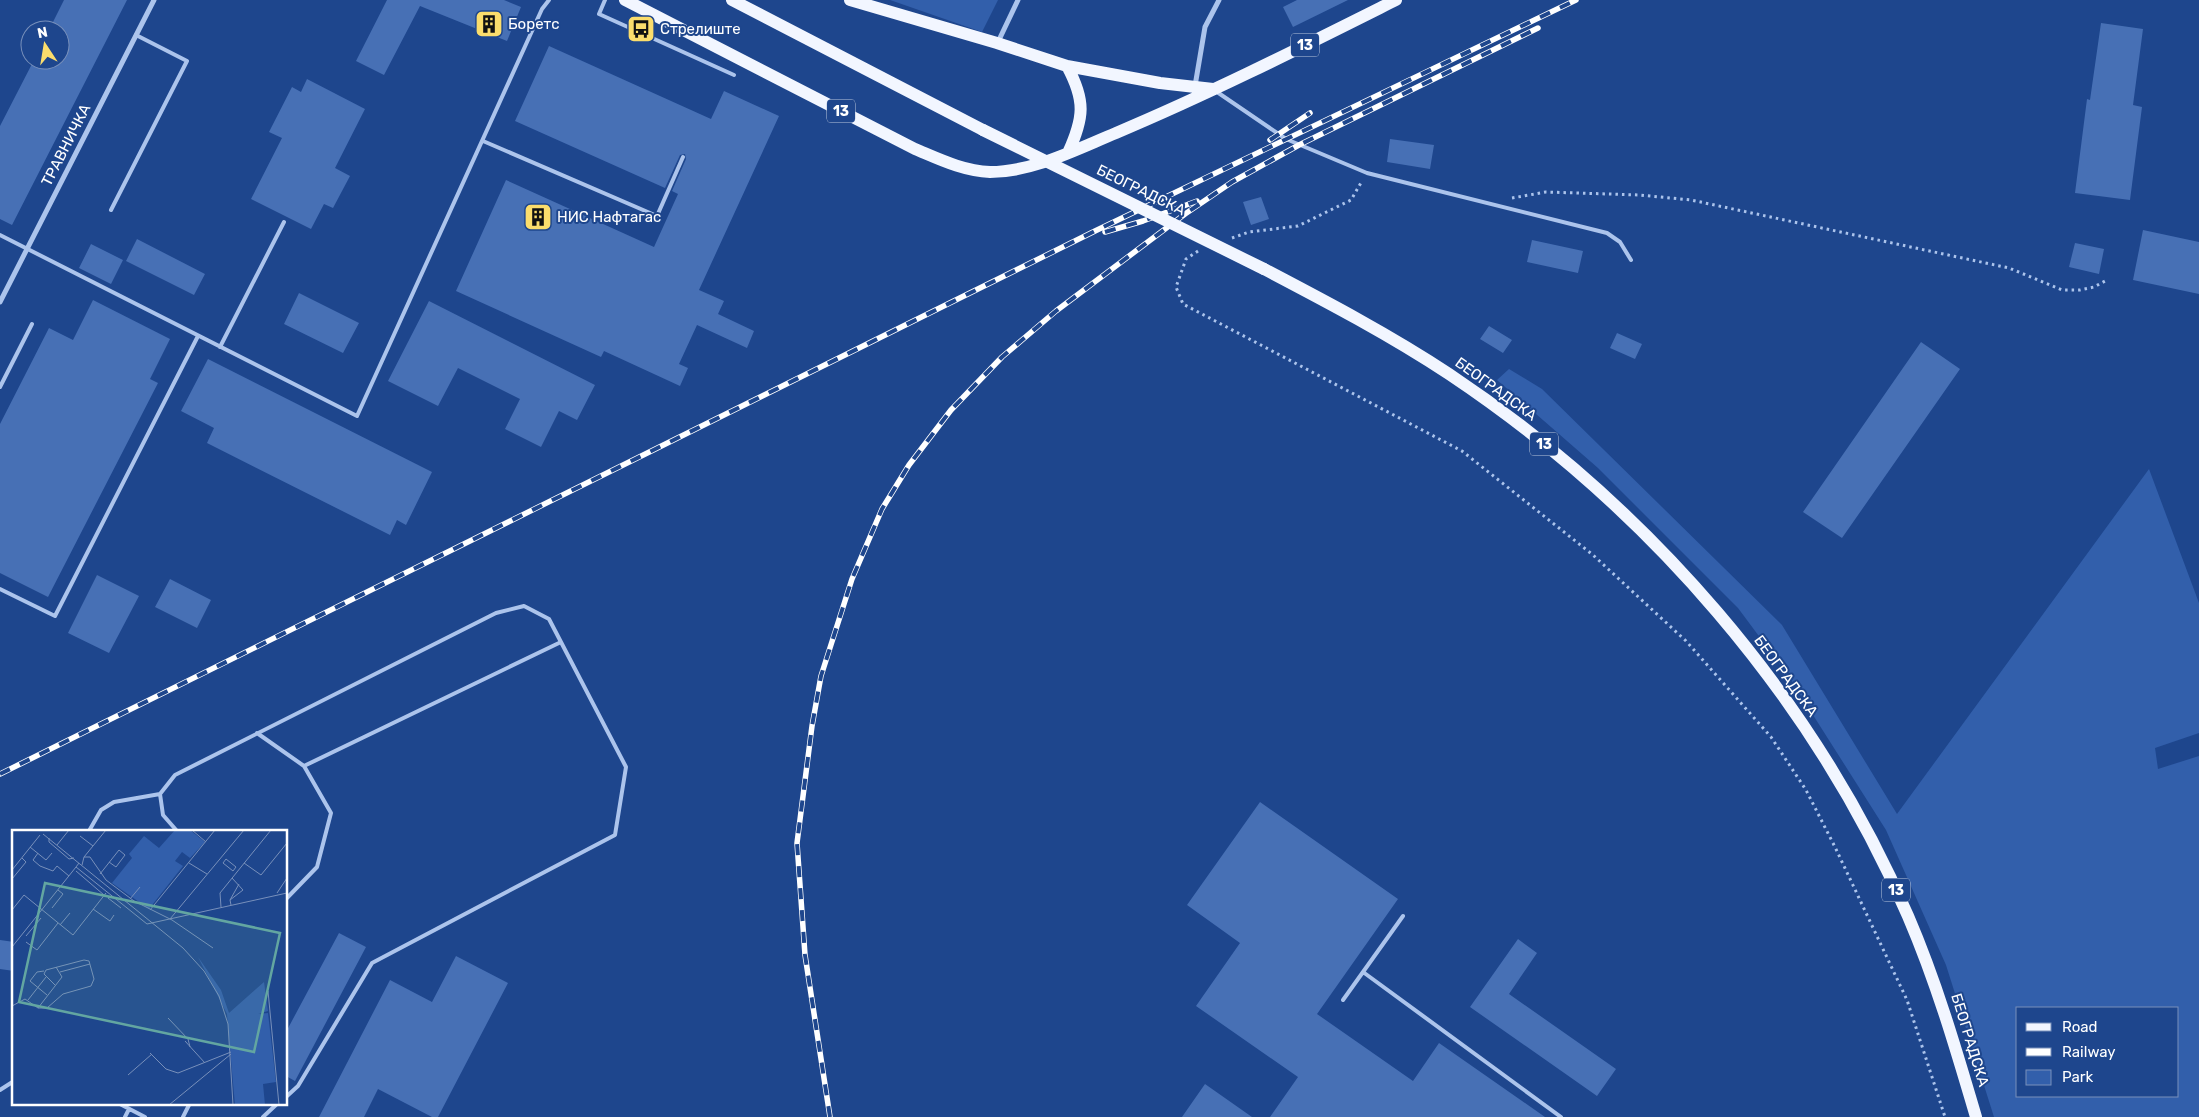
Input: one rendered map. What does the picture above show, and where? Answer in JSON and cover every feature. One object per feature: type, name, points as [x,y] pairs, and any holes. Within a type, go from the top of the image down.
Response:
[{"type":"main road","name":"13","points":[[625,0],[948,164],[990,172],[1021,168],[1068,153],[1175,108],[1396,0]]},
{"type":"main road","name":"БЕОГРАДСКА","points":[[732,0],[983,130],[1264,269],[1408,348],[1473,391],[1526,430],[1563,459],[1631,520],[1726,623],[1773,683],[1816,746],[1855,811],[1890,877],[1938,991],[1976,1117]]},
{"type":"main road","points":[[850,0],[1068,66],[1160,83],[1213,89]]},
{"type":"main road","points":[[1068,66],[1082,100],[1078,132],[1068,153]]},
{"type":"street","name":"ТРАВНИЧКА","points":[[0,302],[154,0]]},
{"type":"street","points":[[997,43],[1018,0]]},
{"type":"street","points":[[1194,87],[1205,27],[1219,0]]},
{"type":"lane","points":[[0,235],[357,416],[542,9],[549,0]]},
{"type":"lane","points":[[606,0],[599,14],[734,75]]},
{"type":"lane","points":[[111,210],[187,61],[136,35]]},
{"type":"lane","points":[[1213,89],[1286,139],[1367,172],[1607,233],[1620,242],[1631,260]]},
{"type":"lane","points":[[483,140],[657,216],[683,157]]},
{"type":"lane","points":[[220,347],[284,222]]},
{"type":"lane","points":[[0,387],[32,324]]},
{"type":"lane","points":[[0,589],[55,616],[198,336]]},
{"type":"lane","points":[[90,830],[101,810],[114,802],[160,794],[175,775],[496,613],[524,606],[549,619],[626,767],[615,835],[372,963],[298,1086],[288,1094]]},
{"type":"lane","points":[[304,766],[561,642]]},
{"type":"lane","points":[[257,733],[304,766],[331,813],[316,867],[288,897]]},
{"type":"lane","points":[[160,794],[163,815],[176,830]]},
{"type":"lane","points":[[1343,1000],[1403,916]]},
{"type":"lane","points":[[1364,972],[1561,1117]]},
{"type":"lane","points":[[0,1090],[12,1082]]},
{"type":"lane","points":[[120,1104],[144,1117]]},
{"type":"lane","points":[[183,1117],[190,1104]]},
{"type":"lane","points":[[262,1117],[277,1104]]},
{"type":"lane","points":[[125,1117],[129,1109]]},
{"type":"path","points":[[1230,239],[1249,232],[1298,226],[1307,222],[1351,200],[1367,172]]},
{"type":"path","points":[[1485,202],[1546,192],[1640,195],[1690,200],[2009,268],[2062,290],[2080,290],[2094,287],[2107,280]]},
{"type":"path","points":[[1203,248],[1186,259],[1176,286],[1183,304],[1462,450],[1592,555],[1686,641],[1771,737],[1806,790],[1907,1000],[1945,1117]]},
{"type":"green space","points":[[890,0],[998,0],[982,32]]},
{"type":"green space","points":[[1509,369],[1542,389],[1782,625],[1897,814],[2149,469],[2199,603],[2199,733],[2155,748],[2158,769],[2199,756],[2199,1117],[1994,1117],[1946,965],[1886,830],[1787,674],[1738,608],[1598,468],[1497,380]]},
{"type":"building","points":[[64,0],[127,0],[12,225],[0,219],[0,126],[29,70],[70,70],[70,20],[54,20]]},
{"type":"building","points":[[387,0],[504,0],[521,7],[507,41],[420,6],[384,75],[356,61]]},
{"type":"building","points":[[1297,0],[1348,0],[1293,27],[1283,7]]},
{"type":"building","points":[[2101,23],[2143,29],[2133,105],[2142,107],[2130,200],[2075,193],[2087,99],[2090,100]]},
{"type":"building","name":"НИС Нафтагас","points":[[549,46],[711,119],[724,91],[779,116],[699,290],[724,301],[718,314],[754,331],[747,348],[697,325],[679,364],[688,368],[680,386],[604,351],[601,357],[456,291],[506,180],[654,247],[678,194],[672,191],[686,159],[685,154],[680,155],[665,188],[515,121]]},
{"type":"building","points":[[307,79],[365,109],[335,168],[350,176],[333,208],[324,204],[311,229],[251,199],[282,138],[269,132],[292,87],[301,92]]},
{"type":"building","points":[[1390,139],[1434,145],[1430,169],[1387,162]]},
{"type":"building","points":[[1261,197],[1269,219],[1251,225],[1243,202]]},
{"type":"building","points":[[2143,230],[2199,242],[2199,294],[2133,280]]},
{"type":"building","points":[[137,239],[205,274],[194,295],[126,261]]},
{"type":"building","points":[[1532,240],[1583,251],[1578,273],[1527,262]]},
{"type":"building","points":[[2075,243],[2104,249],[2099,274],[2069,267]]},
{"type":"building","points":[[91,244],[123,260],[111,284],[79,268]]},
{"type":"building","points":[[299,293],[359,323],[343,353],[284,324]]},
{"type":"building","points":[[93,300],[170,339],[150,379],[158,383],[48,597],[0,573],[0,424],[49,328],[73,340]]},
{"type":"building","points":[[429,301],[595,385],[577,420],[559,411],[541,447],[505,429],[520,399],[458,368],[438,406],[388,381]]},
{"type":"building","points":[[1489,326],[1512,340],[1503,353],[1480,339]]},
{"type":"building","points":[[1617,333],[1642,344],[1635,359],[1610,348]]},
{"type":"building","points":[[1921,342],[1960,369],[1842,538],[1803,512]]},
{"type":"building","points":[[208,359],[432,472],[406,525],[397,520],[390,535],[207,443],[214,428],[181,411]]},
{"type":"building","points":[[97,575],[139,596],[109,653],[68,633]]},
{"type":"building","points":[[170,579],[211,600],[197,628],[155,607]]},
{"type":"building","points":[[1260,802],[1398,899],[1317,1014],[1413,1081],[1439,1043],[1545,1117],[1270,1117],[1298,1077],[1196,1006],[1240,943],[1187,905]]},
{"type":"building","points":[[339,933],[366,947],[295,1081],[288,1077],[288,1028]]},
{"type":"building","points":[[1518,939],[1537,953],[1509,994],[1616,1069],[1597,1096],[1470,1007]]},
{"type":"building","points":[[0,940],[12,942],[12,971],[0,969]]},
{"type":"building","points":[[456,956],[508,983],[438,1117],[432,1117],[378,1089],[364,1117],[319,1117],[390,980],[432,1002]]},
{"type":"building","points":[[1205,1084],[1252,1117],[1182,1117]]},
{"type":"railway","points":[[0,774],[1095,231],[1576,0]]},
{"type":"railway","points":[[830,1117],[805,955],[797,843],[812,726],[821,676],[852,579],[882,509],[909,465],[951,410],[1002,357],[1056,311],[1185,214],[1232,182],[1299,145],[1538,28]]},
{"type":"railway","points":[[1270,140],[1310,113]]},
{"type":"railway","points":[[1105,232],[1143,221],[1197,201]]},
{"type":"place","name":"Боретс","points":[[489,24]]},
{"type":"place","name":"Стрелиште","points":[[641,29]]},
{"type":"place","name":"НИС Нафтагас","points":[[538,217]]}]
